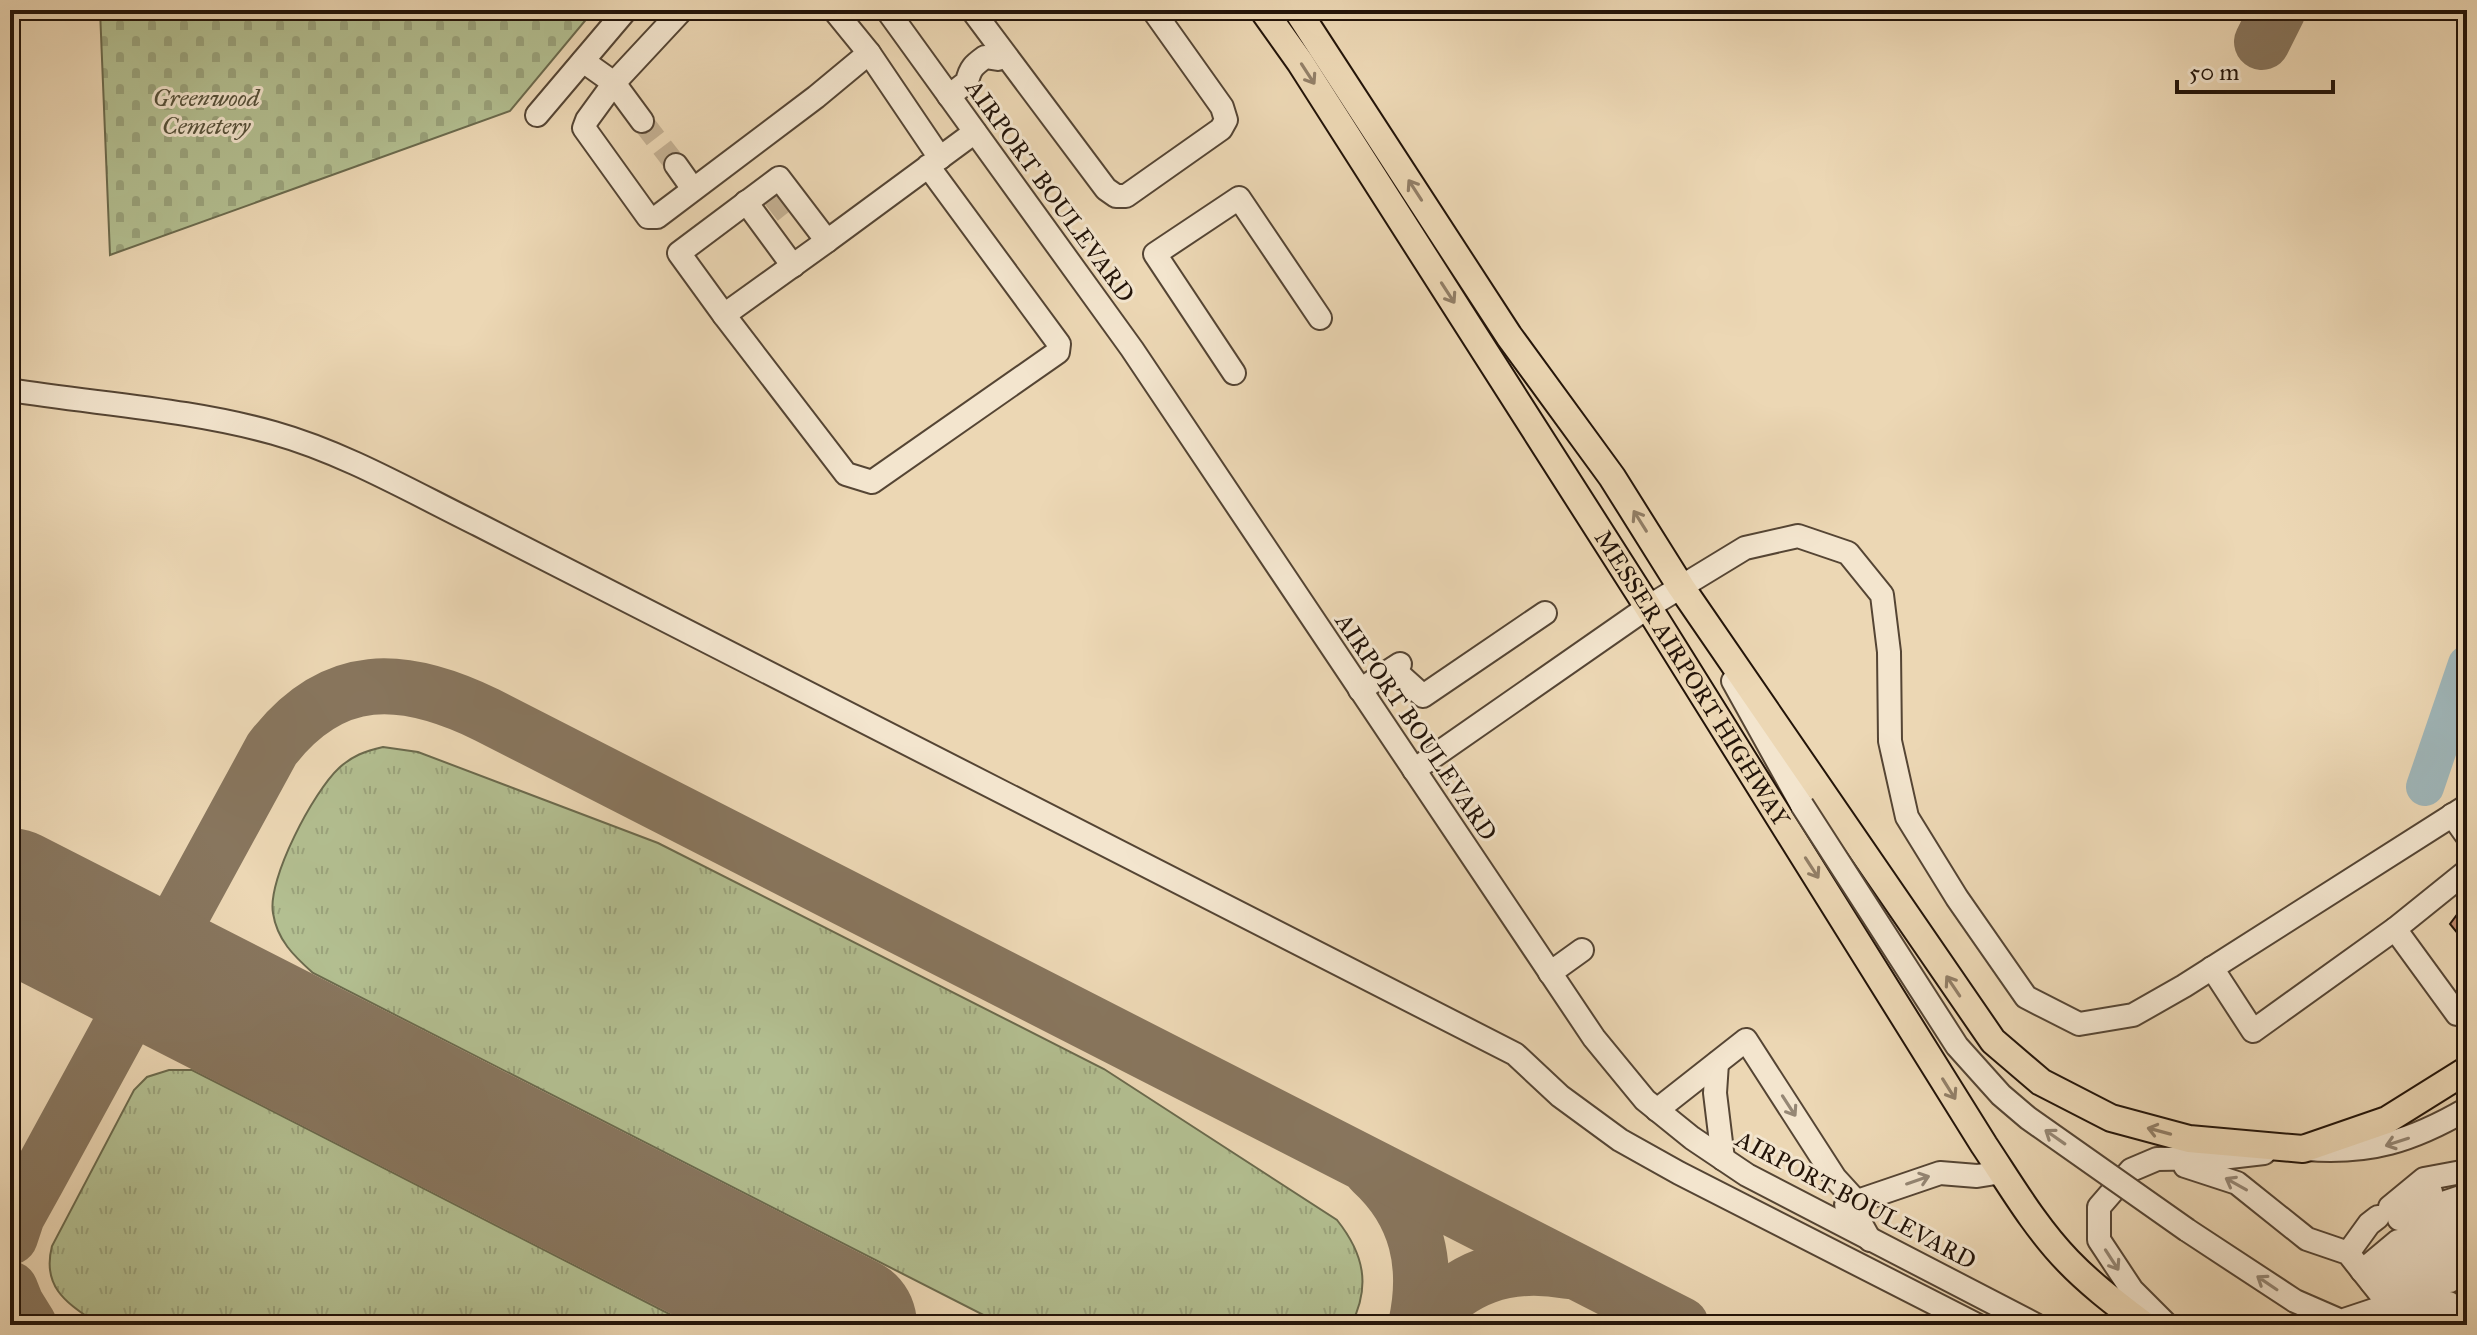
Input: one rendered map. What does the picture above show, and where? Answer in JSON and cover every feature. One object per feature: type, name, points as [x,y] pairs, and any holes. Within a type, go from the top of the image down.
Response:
[{"type":"main road","name":"MESSER AIRPORT HIGHWAY","points":[[1263,10],[1300,62],[1648,607],[2002,1172],[2066,1260],[2107,1298],[2144,1325]]},
{"type":"main road","name":"MESSER AIRPORT HIGHWAY","points":[[1297,10],[1509,336],[1612,477],[1681,587],[1993,1041],[2041,1082],[2111,1118],[2189,1139],[2303,1149],[2387,1120],[2467,1070]]},
{"type":"street","points":[[537,115],[626,10]]},
{"type":"street","points":[[682,10],[614,83],[584,128],[648,217],[657,217],[869,53]]},
{"type":"street","points":[[827,241],[779,178],[759,211],[679,253],[846,474],[872,482],[1058,352],[1059,344],[934,162],[869,53],[834,10]]},
{"type":"street","name":"AIRPORT BOULEVARD","points":[[887,10],[958,89],[975,132],[1132,349],[1594,1038],[1645,1100],[1747,1175],[2036,1325]]},
{"type":"street","points":[[972,10],[1002,56],[1106,189],[1116,196],[1126,196],[1221,129],[1226,120],[1222,107],[1153,10]]},
{"type":"street","points":[[958,89],[979,82],[995,71],[1002,56]]},
{"type":"street","points":[[583,61],[614,83],[642,121]]},
{"type":"street","points":[[724,315],[975,132]]},
{"type":"street","points":[[676,165],[693,189]]},
{"type":"street","points":[[1234,373],[1155,254],[1239,198],[1320,318]]},
{"type":"street","points":[[759,211],[793,266]]},
{"type":"street","points":[[10,390],[232,423],[275,433],[361,467],[1515,1054],[1560,1096],[1620,1140],[1977,1325]]},
{"type":"street","points":[[1414,770],[1648,607],[1745,548],[1798,536],[1848,553],[1882,595],[1889,652],[1890,741],[1907,817],[1957,898],[2026,997],[2079,1024],[2133,1015],[2460,810],[2467,836]]},
{"type":"street","name":"MESSER AIRPORT HIGHWAY","points":[[1681,587],[1802,805],[1943,1024],[1976,1069],[2001,1095],[2028,1118],[2187,1230],[2295,1301],[2341,1321],[2383,1295],[2426,1318],[2427,1264]]},
{"type":"street","points":[[1360,690],[1397,666],[1423,696],[1545,613]]},
{"type":"street","points":[[2212,968],[2253,1031],[2395,929],[2467,871]]},
{"type":"street","points":[[2395,929],[2457,1014]]},
{"type":"street","points":[[1550,973],[1582,950]]},
{"type":"street","points":[[1657,1110],[1746,1040],[1835,1178],[1856,1201],[1860,1222],[1870,1240]]},
{"type":"street","points":[[1717,1063],[1715,1093],[1723,1159]]},
{"type":"street","points":[[2167,1325],[2132,1290],[2099,1240],[2099,1207],[2131,1170],[2157,1159],[2221,1158],[2303,1149],[2340,1152],[2388,1145],[2433,1129],[2467,1109]]},
{"type":"street","points":[[2157,1159],[2219,1175],[2237,1183],[2383,1295]]},
{"type":"street","points":[[2427,1264],[2424,1179],[2467,1171]]},
{"type":"street","points":[[1818,1214],[1940,1173],[1977,1176],[2002,1172]]},
{"type":"street","points":[[2427,1264],[2433,1191],[2467,1182]]},
{"type":"street","points":[[2427,1264],[2443,1203],[2467,1195]]},
{"type":"street","points":[[2427,1264],[2454,1216],[2467,1209]]},
{"type":"street","points":[[2383,1295],[2369,1224],[2427,1264]]},
{"type":"street","points":[[2383,1295],[2427,1264],[2467,1226]]},
{"type":"street","points":[[2383,1295],[2427,1264],[2467,1248]]},
{"type":"green space","name":"Greenwood Cemetery","points":[[100,10],[594,10],[510,111],[110,255]]},
{"type":"green space","points":[[383,747],[418,752],[658,843],[1104,1069],[1337,1220],[1353,1245],[1362,1271],[1361,1297],[1351,1325],[1003,1325],[313,973],[293,954],[278,931],[273,913],[277,879],[294,836],[329,779],[354,757]]},
{"type":"green space","points":[[169,1070],[192,1070],[691,1325],[99,1325],[68,1302],[54,1284],[50,1274],[52,1246],[134,1090],[147,1077]]},
{"type":"building","points":[[2467,905],[2467,921],[2459,912]]},
{"type":"waterway","points":[[2425,787],[2467,664]]},
{"type":"taxiway","points":[[2262,42],[2278,10]]},
{"type":"taxiway","points":[[10,1237],[17,1216],[272,749],[295,723],[320,705],[345,693],[371,687],[398,687],[456,701],[487,715],[1681,1325]]},
{"type":"taxiway","points":[[1372,1171],[1400,1204],[1416,1242],[1421,1282],[1416,1325]]},
{"type":"taxiway","points":[[1420,1325],[1451,1295],[1486,1276],[1524,1268],[1568,1271]]},
{"type":"taxiway","points":[[10,1289],[29,1325]]},
{"type":"runway","points":[[10,898],[847,1325]]},
{"type":"tunnel","points":[[642,121],[676,165]]},
{"type":"tunnel","points":[[771,212],[790,197]]}]
